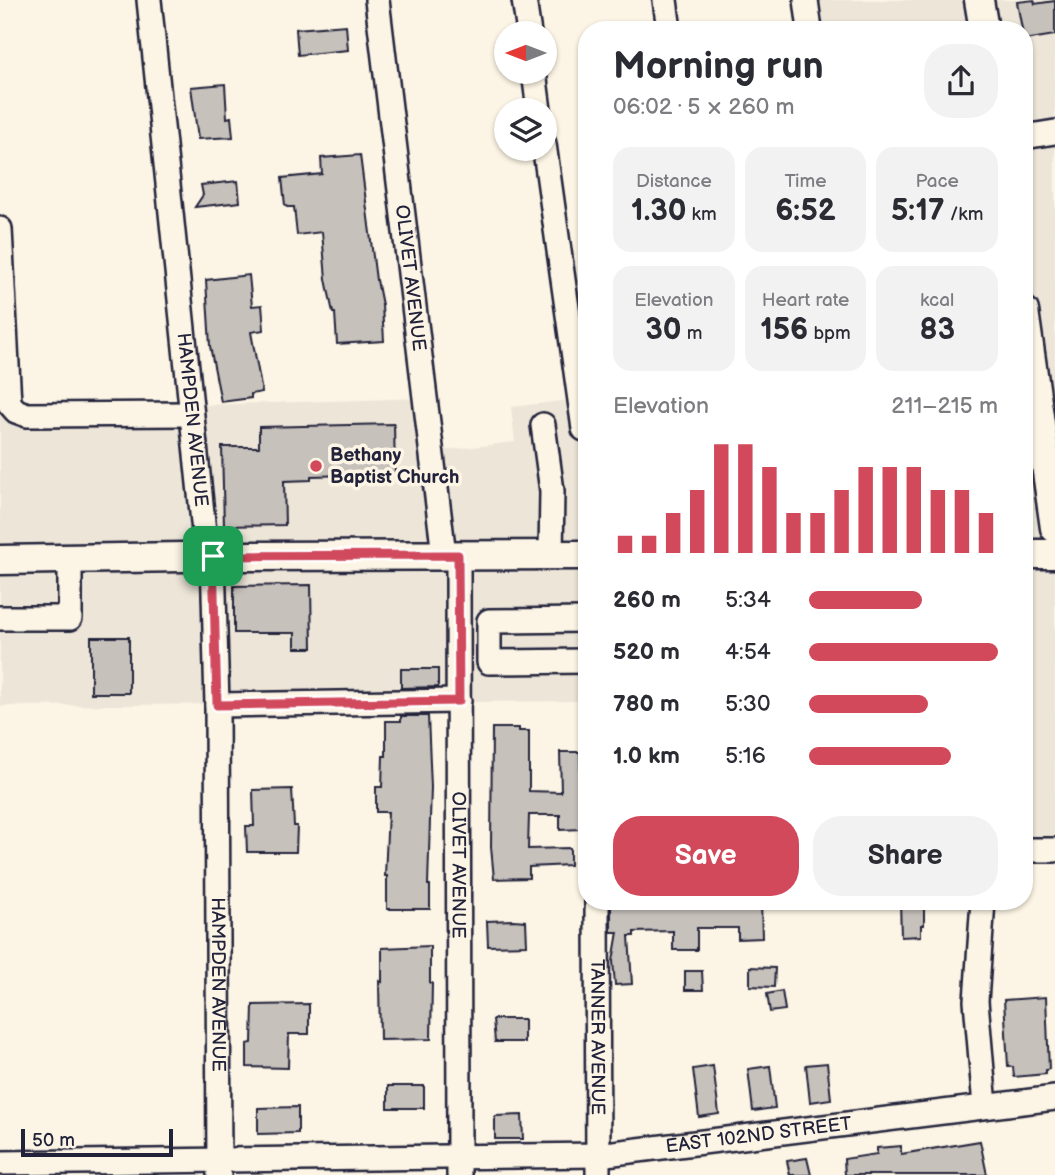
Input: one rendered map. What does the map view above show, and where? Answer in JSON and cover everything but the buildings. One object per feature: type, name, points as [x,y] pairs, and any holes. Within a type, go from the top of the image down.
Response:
[{"type":"main road","points":[[979,0],[982,21]]},
{"type":"main road","points":[[1033,380],[1055,528]]},
{"type":"main road","points":[[1033,554],[1055,554]]},
{"type":"main road","points":[[0,560],[213,556],[578,555]]},
{"type":"street","name":"HAMPDEN AVENUE","points":[[149,0],[204,534],[213,556],[217,705],[219,1168]]},
{"type":"street","name":"OLIVET AVENUE","points":[[377,0],[451,555],[459,644],[459,1166]]},
{"type":"street","points":[[524,0],[527,21]]},
{"type":"street","points":[[665,0],[668,21]]},
{"type":"street","points":[[806,0],[809,21]]},
{"type":"street","points":[[1033,136],[1055,132]]},
{"type":"street","points":[[546,161],[578,380]]},
{"type":"street","points":[[0,229],[9,403],[16,411],[27,415],[191,414]]},
{"type":"street","points":[[543,425],[552,491],[551,555]]},
{"type":"street","points":[[0,618],[70,618],[69,559]]},
{"type":"street","points":[[578,621],[489,621],[489,662],[578,661]]},
{"type":"street","points":[[459,644],[489,644]]},
{"type":"street","points":[[217,705],[459,701]]},
{"type":"street","points":[[1033,850],[1055,850]]},
{"type":"street","name":"TANNER AVENUE","points":[[597,910],[598,1165]]},
{"type":"street","points":[[982,910],[975,1001],[985,1106]]},
{"type":"street","name":"EAST 102ND STREET","points":[[0,1163],[219,1168],[598,1165],[985,1106],[1055,1098]]},
{"type":"shaded area","points":[[806,0],[1055,0],[1055,849],[1033,850],[1033,21],[809,21]]},
{"type":"shaded area","points":[[0,330],[16,411],[425,398],[432,452],[515,442],[511,407],[578,399],[578,701],[0,706]]},
{"type":"place","name":"Bethany Baptist Church","points":[[316,466]]},
{"type":"route","points":[[458,555],[459,701],[217,705],[213,556],[458,555]]}]
